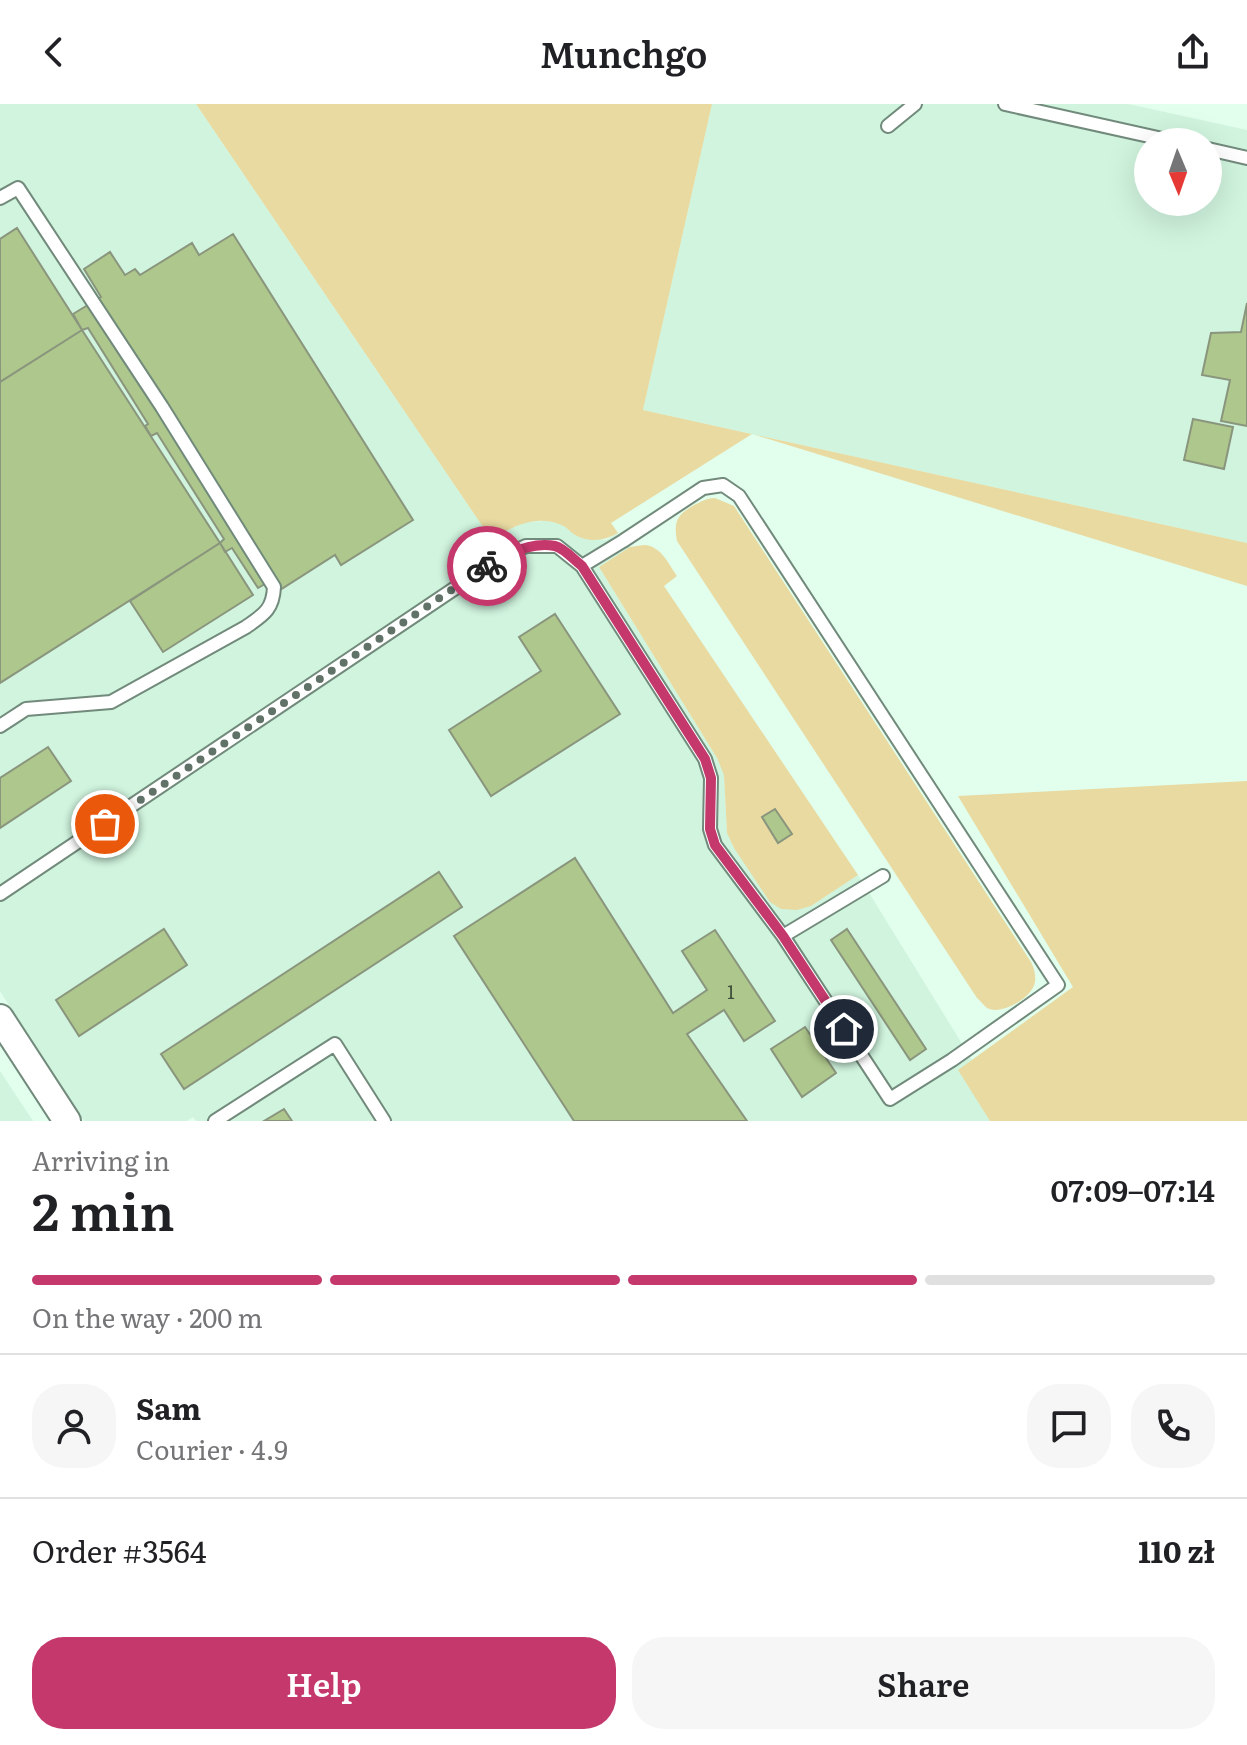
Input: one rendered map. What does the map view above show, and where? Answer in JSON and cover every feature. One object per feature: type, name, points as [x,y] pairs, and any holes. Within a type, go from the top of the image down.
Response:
[{"type":"street","points":[[0,1018],[67,1121]]},
{"type":"lane","points":[[888,126],[915,104]]},
{"type":"lane","points":[[1005,104],[1134,133]]},
{"type":"lane","points":[[1222,152],[1247,158]]},
{"type":"lane","points":[[0,198],[18,188],[162,407],[274,587],[274,601],[256,620],[111,702],[26,709],[0,726]]},
{"type":"lane","points":[[0,894],[497,560],[526,546],[557,546],[582,566],[705,759],[711,778],[710,829],[715,845],[783,936],[890,1099],[952,1060],[1058,985],[739,496],[723,485],[703,488],[582,566]]},
{"type":"lane","points":[[783,936],[883,876]]},
{"type":"lane","points":[[215,1121],[335,1044],[384,1121]]},
{"type":"shaded area","points":[[0,104],[196,104],[492,538],[525,522],[547,521],[562,524],[576,536],[606,540],[618,533],[630,547],[599,567],[717,758],[724,774],[727,832],[734,848],[811,906],[858,875],[972,1060],[959,1070],[990,1121],[196,1121],[193,1117],[187,1121],[84,1121],[0,991]]},
{"type":"shaded area","points":[[196,104],[712,104],[643,410],[752,434],[611,523],[618,533],[613,536],[586,539],[561,525],[533,521],[516,526],[493,539]]},
{"type":"shaded area","points":[[712,104],[1128,104],[1247,130],[1247,543],[643,410]]},
{"type":"shaded area","points":[[752,434],[1247,543],[1247,586]]},
{"type":"shaded area","points":[[715,498],[734,506],[1031,962],[1035,977],[1033,988],[1016,1004],[993,1010],[977,998],[677,541],[676,528],[681,515],[696,504]]},
{"type":"shaded area","points":[[644,545],[660,552],[677,576],[664,586],[858,875],[811,906],[797,910],[781,909],[770,902],[734,848],[727,833],[724,775],[717,758],[599,567],[630,547]]},
{"type":"shaded area","points":[[1247,781],[1247,1121],[990,1121],[958,1070],[1073,987],[958,796]]},
{"type":"shaded area","points":[[0,1071],[33,1121],[0,1121]]},
{"type":"building","points":[[17,228],[82,330],[0,382],[0,239]]},
{"type":"building","points":[[233,234],[413,520],[341,565],[335,555],[272,595],[265,584],[258,588],[232,548],[225,552],[220,543],[224,539],[157,433],[151,436],[145,426],[148,424],[88,328],[82,330],[73,314],[101,297],[84,269],[110,252],[125,275],[135,269],[140,275],[192,243],[199,255]]},
{"type":"building","points":[[1247,303],[1247,426],[1221,421],[1230,380],[1202,375],[1211,333],[1241,332]]},
{"type":"building","points":[[82,330],[220,543],[0,683],[0,382]]},
{"type":"building","points":[[1193,419],[1233,427],[1224,469],[1184,460]]},
{"type":"building","points":[[220,543],[253,595],[163,652],[130,601]]},
{"type":"building","points":[[555,614],[620,714],[491,796],[449,730],[541,671],[519,637]]},
{"type":"building","points":[[48,747],[71,781],[0,828],[0,778]]},
{"type":"building","points":[[775,809],[792,834],[778,843],[762,817]]},
{"type":"building","points":[[575,858],[673,1013],[707,990],[682,951],[715,930],[775,1021],[744,1041],[724,1010],[687,1034],[747,1121],[574,1121],[454,936]]},
{"type":"building","points":[[439,872],[462,907],[184,1089],[161,1054]]},
{"type":"building","points":[[164,929],[187,965],[79,1036],[56,1000]]},
{"type":"building","points":[[847,929],[926,1049],[910,1060],[831,940]]},
{"type":"building","points":[[805,1027],[836,1073],[802,1097],[771,1049]]},
{"type":"building","points":[[284,1109],[292,1121],[264,1121]]},
{"type":"way so far","points":[[105,824],[487,566]]},
{"type":"route","points":[[487,566],[526,546],[557,546],[582,566],[705,759],[711,778],[710,829],[715,845],[783,936],[844,1029]]}]
